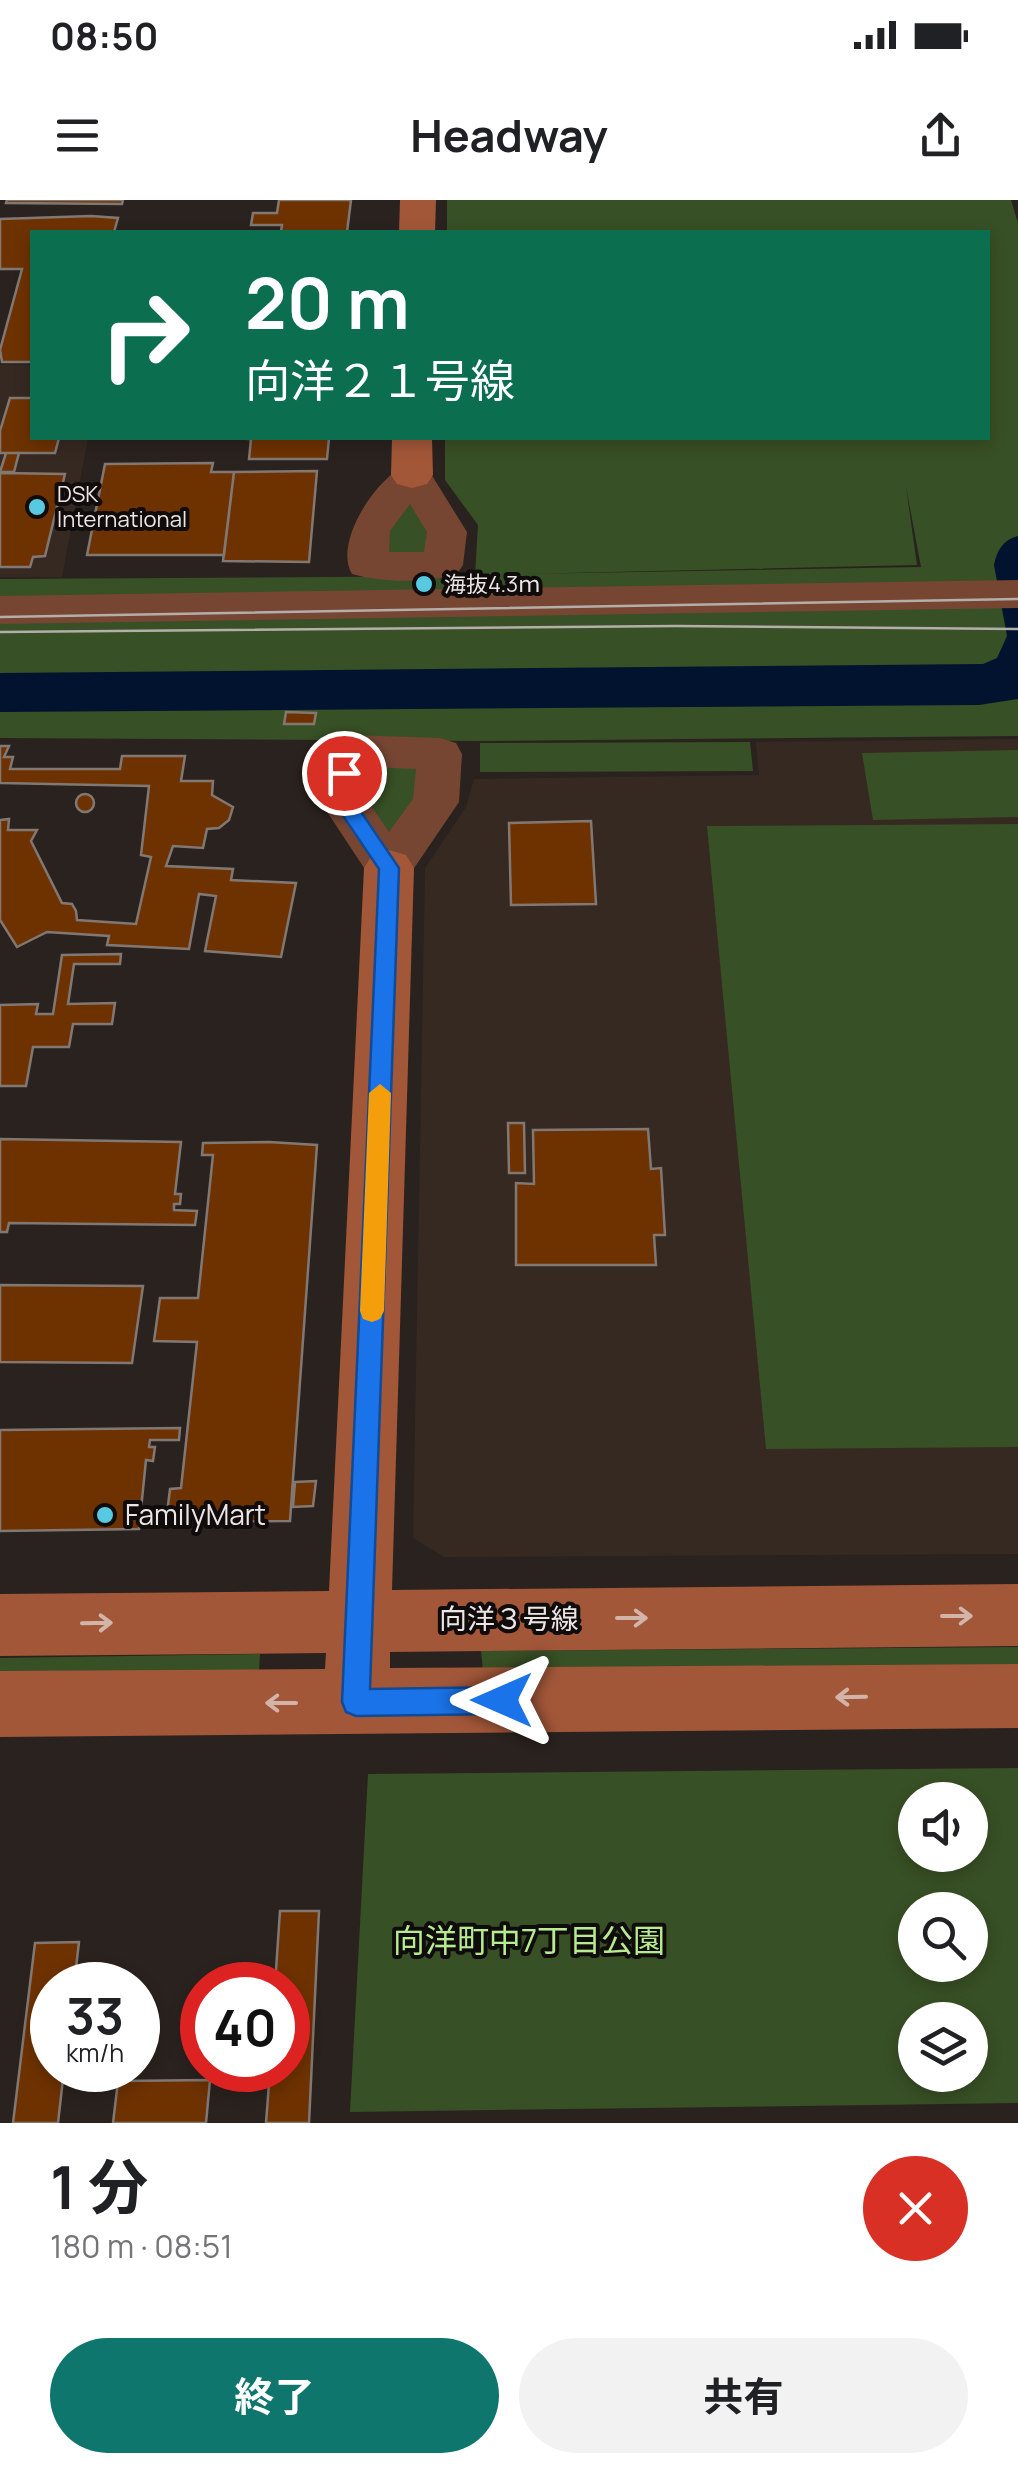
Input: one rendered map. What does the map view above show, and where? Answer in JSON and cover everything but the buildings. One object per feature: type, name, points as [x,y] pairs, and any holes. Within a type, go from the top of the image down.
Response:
[{"type":"street","points":[[417,230],[418,200]]},
{"type":"street","points":[[0,610],[1006,594]]},
{"type":"street","points":[[356,1702],[389,868]]},
{"type":"street","name":"向洋３号線","points":[[0,1624],[1018,1615]]},
{"type":"street","points":[[0,1704],[1018,1696]]},
{"type":"shaded area","name":"DSK International","points":[[0,365],[30,365],[30,440],[88,440],[62,577],[0,577]]},
{"type":"shaded area","points":[[1018,739],[1018,1554],[444,1557],[413,1538],[425,868],[466,807],[474,779],[759,775],[756,742]]},
{"type":"green space","points":[[447,200],[1011,200],[1018,223],[1018,736],[476,741],[0,738],[0,579],[475,576],[478,525],[445,480],[445,440],[990,440],[990,230],[447,230]],"holes":[[[906,487],[921,567],[523,574],[917,565]]]},
{"type":"green space","points":[[409,500],[430,525],[424,555],[384,553],[385,534]]},
{"type":"green space","points":[[750,742],[753,771],[480,772],[480,743]]},
{"type":"green space","points":[[1018,750],[1018,817],[873,820],[862,753]]},
{"type":"green space","points":[[369,765],[417,766],[418,799],[387,835],[357,797],[362,770]]},
{"type":"green space","points":[[1018,824],[1018,1447],[766,1449],[707,826]]},
{"type":"green space","points":[[1018,1647],[1018,1666],[483,1671],[481,1651]]},
{"type":"green space","points":[[260,1654],[259,1672],[0,1675],[0,1658]]},
{"type":"green space","name":"向洋町中7丁目公園","points":[[1018,1768],[1018,2103],[350,2112],[368,1774]]},
{"type":"water","points":[[1018,536],[1018,699],[979,705],[0,712],[0,673],[983,664],[997,658],[1007,636],[994,565],[1001,546]]},
{"type":"tram line","points":[[0,617],[1018,599]]},
{"type":"tram line","points":[[0,632],[676,626],[1018,629]]},
{"type":"slow traffic","points":[[372,1311],[380,1093]]},
{"type":"place","name":"DSK International","points":[[37,507]]},
{"type":"place","name":"海抜4.3ｍ","points":[[424,584]]},
{"type":"place","name":"FamilyMart","points":[[105,1515]]},
{"type":"route","points":[[344,773],[339,795],[389,868],[356,1702],[502,1700]]}]
